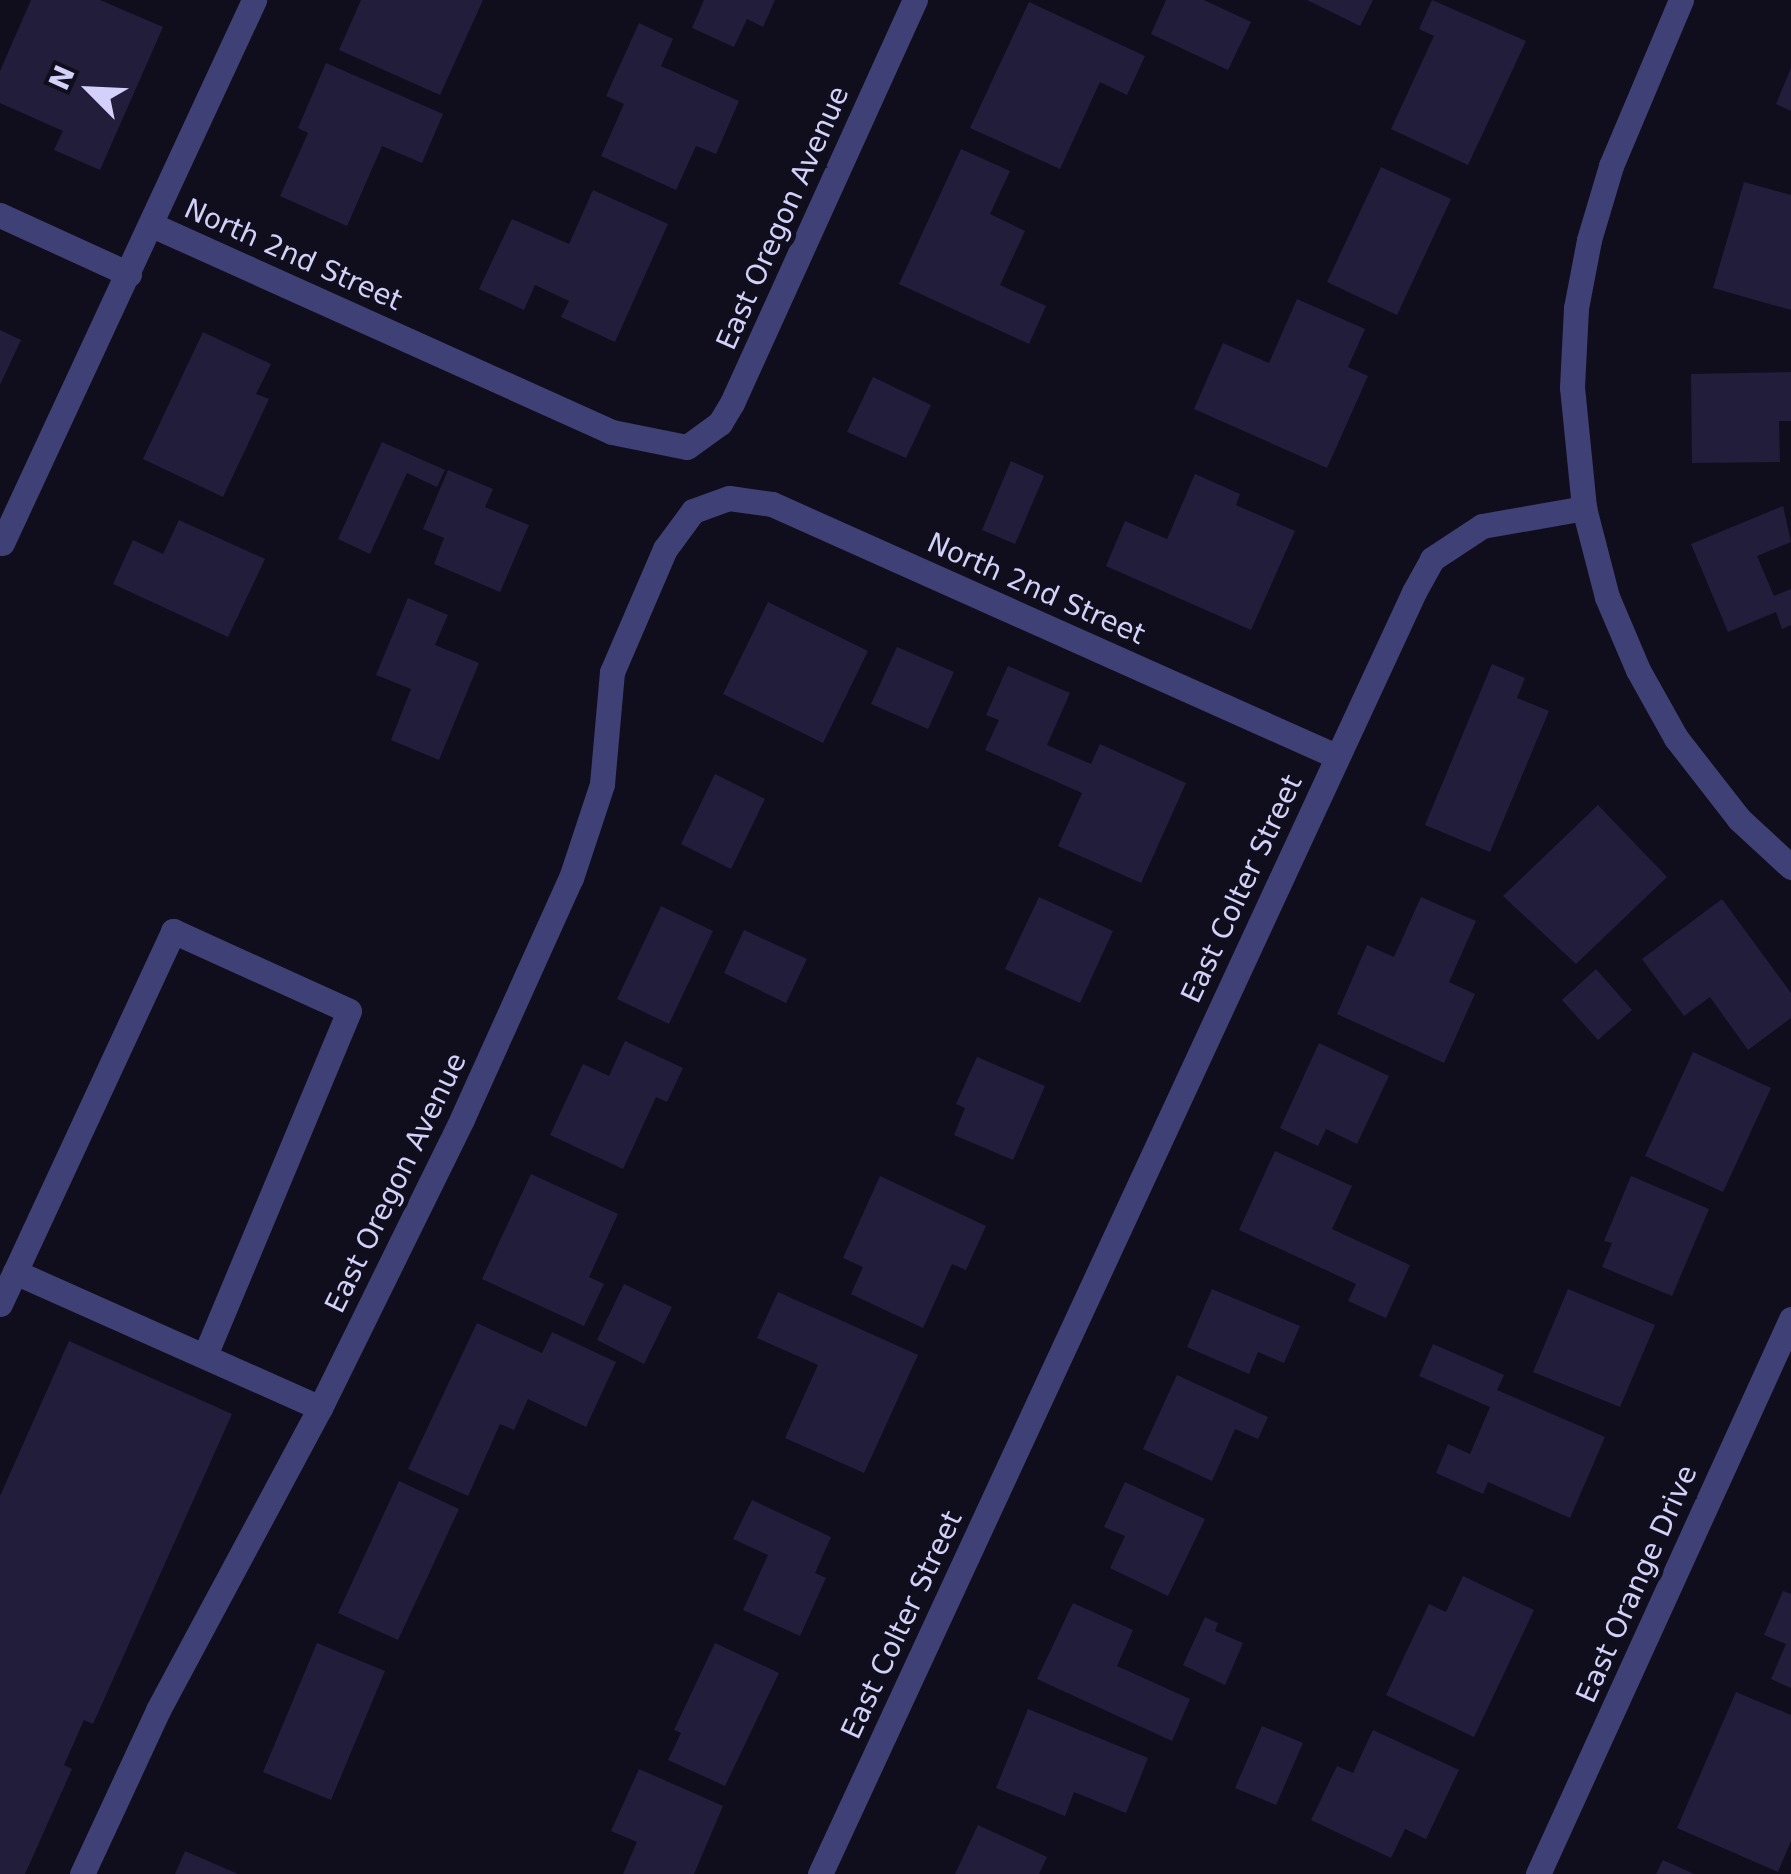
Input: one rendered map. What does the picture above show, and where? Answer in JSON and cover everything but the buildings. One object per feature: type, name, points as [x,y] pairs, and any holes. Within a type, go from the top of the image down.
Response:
[{"type":"street","points":[[2,543],[254,0]]},
{"type":"street","name":"East Oregon Avenue","points":[[687,447],[720,423],[732,403],[915,0]]},
{"type":"street","points":[[1681,0],[1611,166],[1588,240],[1576,308],[1572,387],[1584,508],[1607,597],[1638,670],[1676,738],[1740,820],[1791,867]]},
{"type":"street","points":[[0,215],[129,274]]},
{"type":"street","name":"North 2nd Street","points":[[152,225],[612,432],[687,447]]},
{"type":"street","name":"North 2nd Street","points":[[707,504],[742,498],[772,504],[1336,756]]},
{"type":"street","name":"East Oregon Avenue","points":[[82,1874],[158,1710],[320,1408],[470,1102],[591,831],[612,672],[628,630],[672,537],[707,504]]},
{"type":"street","name":"East Colter Street","points":[[822,1870],[1336,756],[1432,560],[1482,526],[1584,508]]},
{"type":"street","points":[[0,1304],[173,931],[349,1011],[205,1356]]},
{"type":"street","points":[[15,1272],[320,1408]]},
{"type":"street","name":"East Orange Drive","points":[[1538,1874],[1791,1319]]}]
